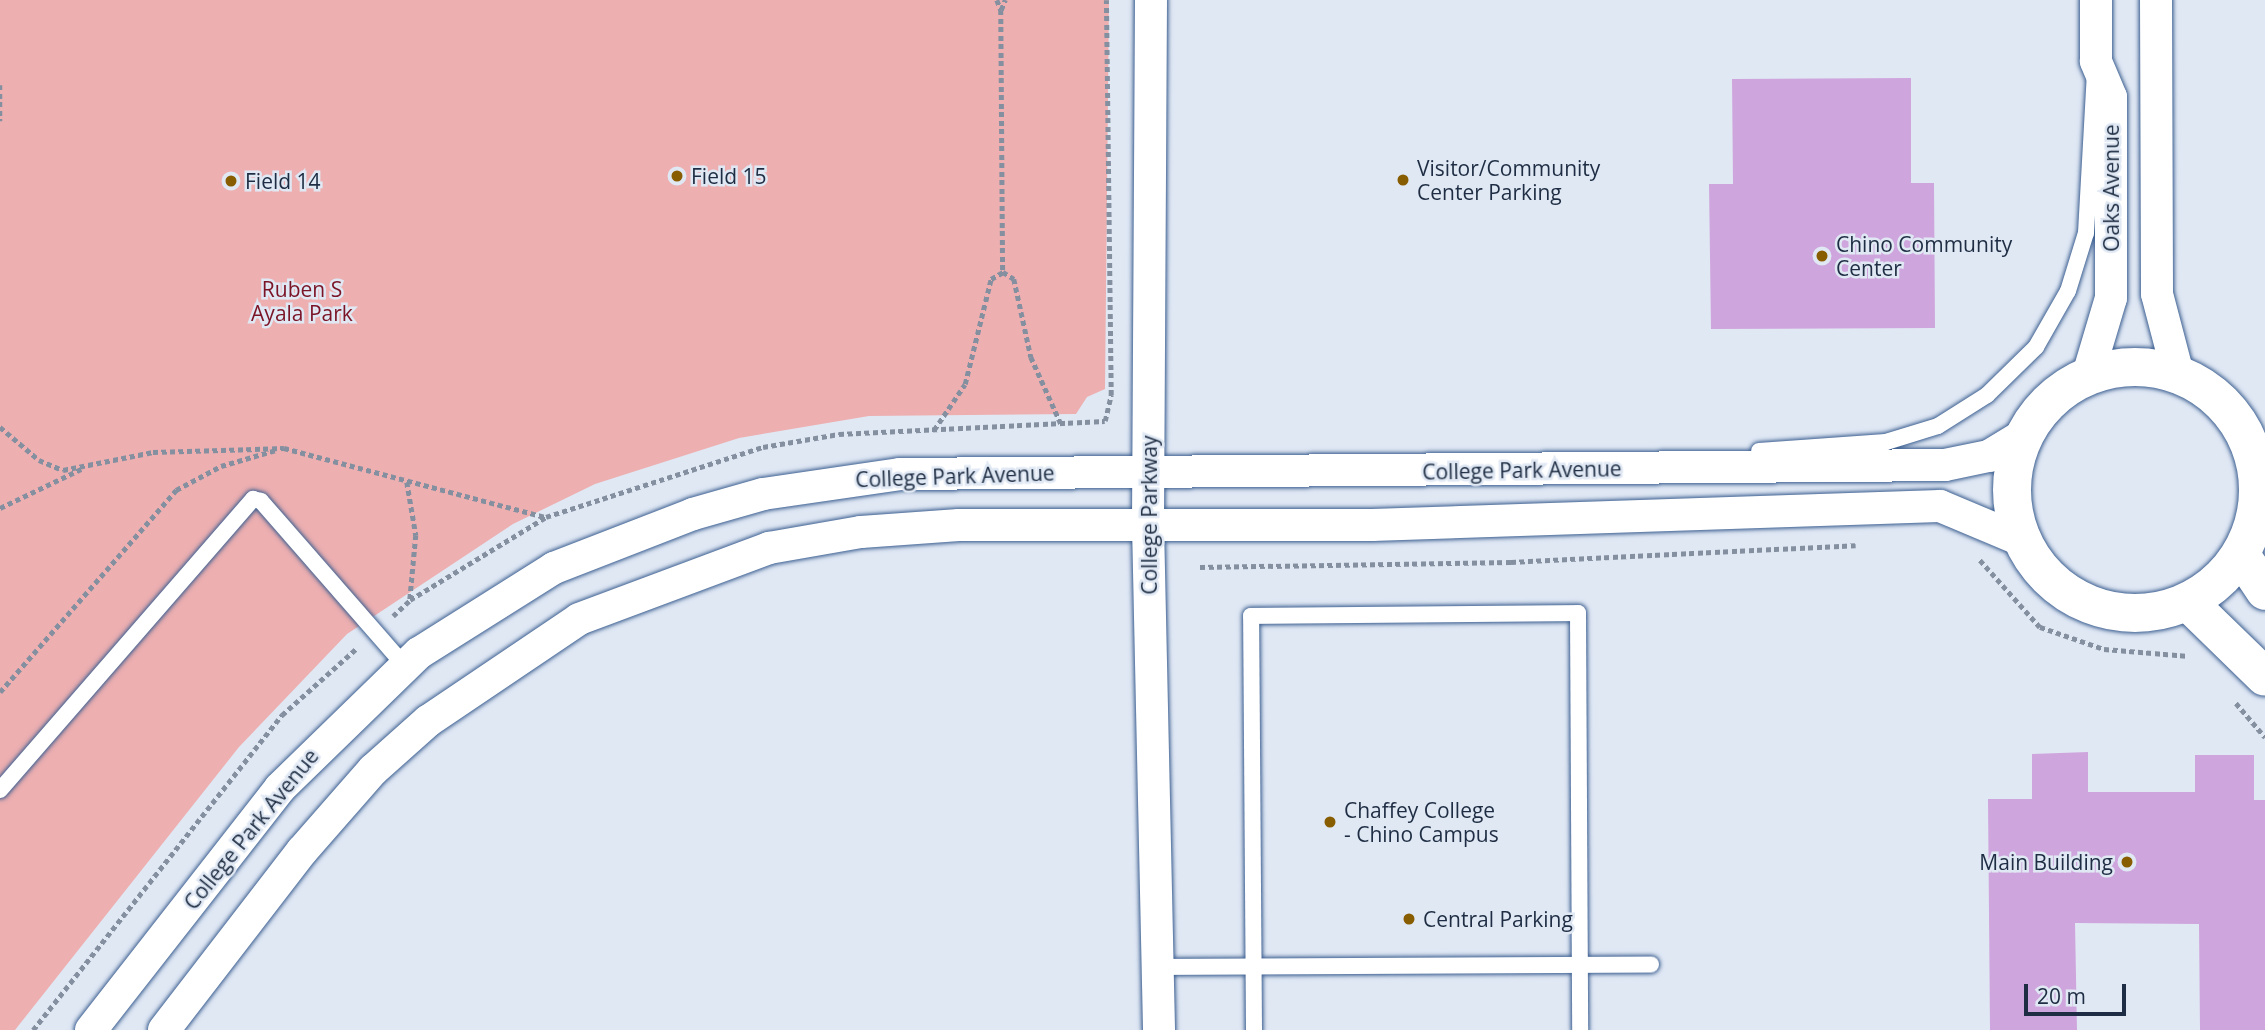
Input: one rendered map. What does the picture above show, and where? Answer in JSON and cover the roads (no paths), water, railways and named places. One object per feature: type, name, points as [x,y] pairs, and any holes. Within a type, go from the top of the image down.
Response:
[{"type":"street","name":"College Parkway","points":[[1151,0],[1148,526],[1159,1030]]},
{"type":"street","name":"Oaks Avenue","points":[[2088,375],[2111,298],[2111,97],[2096,61],[2096,0]]},
{"type":"street","points":[[2156,0],[2157,294],[2178,374]]},
{"type":"street","points":[[2149,367],[2178,374],[2211,391],[2236,417],[2253,450],[2260,485],[2255,522],[2241,555],[2188,602],[2150,612],[2110,611],[2074,597],[2043,573],[2021,540],[2012,505],[2013,469],[2025,434],[2063,389],[2088,375],[2149,367]]},
{"type":"street","name":"College Park Avenue","points":[[91,1030],[280,788],[405,666],[554,568],[763,494],[900,474],[1945,465],[1989,456],[2025,434]]},
{"type":"street","points":[[164,1030],[373,770],[507,662],[579,619],[749,554],[860,532],[1372,525],[1940,506],[2021,540]]},
{"type":"street","points":[[2241,555],[2265,591]]},
{"type":"street","points":[[2188,602],[2265,677]]},
{"type":"lane","points":[[1639,469],[1703,452],[1827,450],[1886,442],[1938,426],[1987,395],[2036,347],[2068,291],[2086,233],[2096,61]]},
{"type":"lane","points":[[0,790],[243,503],[261,501],[405,666]]},
{"type":"lane","points":[[1254,1030],[1251,616],[1578,613],[1580,1030]]},
{"type":"lane","points":[[1158,967],[1651,964]]},
{"type":"place","name":"Field 15","points":[[677,176]]},
{"type":"place","name":"Visitor/Community Center Parking","points":[[1403,180]]},
{"type":"place","name":"Field 14","points":[[231,181]]},
{"type":"place","name":"Chino Community Center","points":[[1822,256]]},
{"type":"place","name":"Chaffey College - Chino Campus","points":[[1330,822]]},
{"type":"place","name":"Main Building","points":[[2127,862]]},
{"type":"place","name":"Central Parking","points":[[1409,919]]},
{"type":"park label","name":"Ruben S Ayala Park","points":[[302,301]]}]
